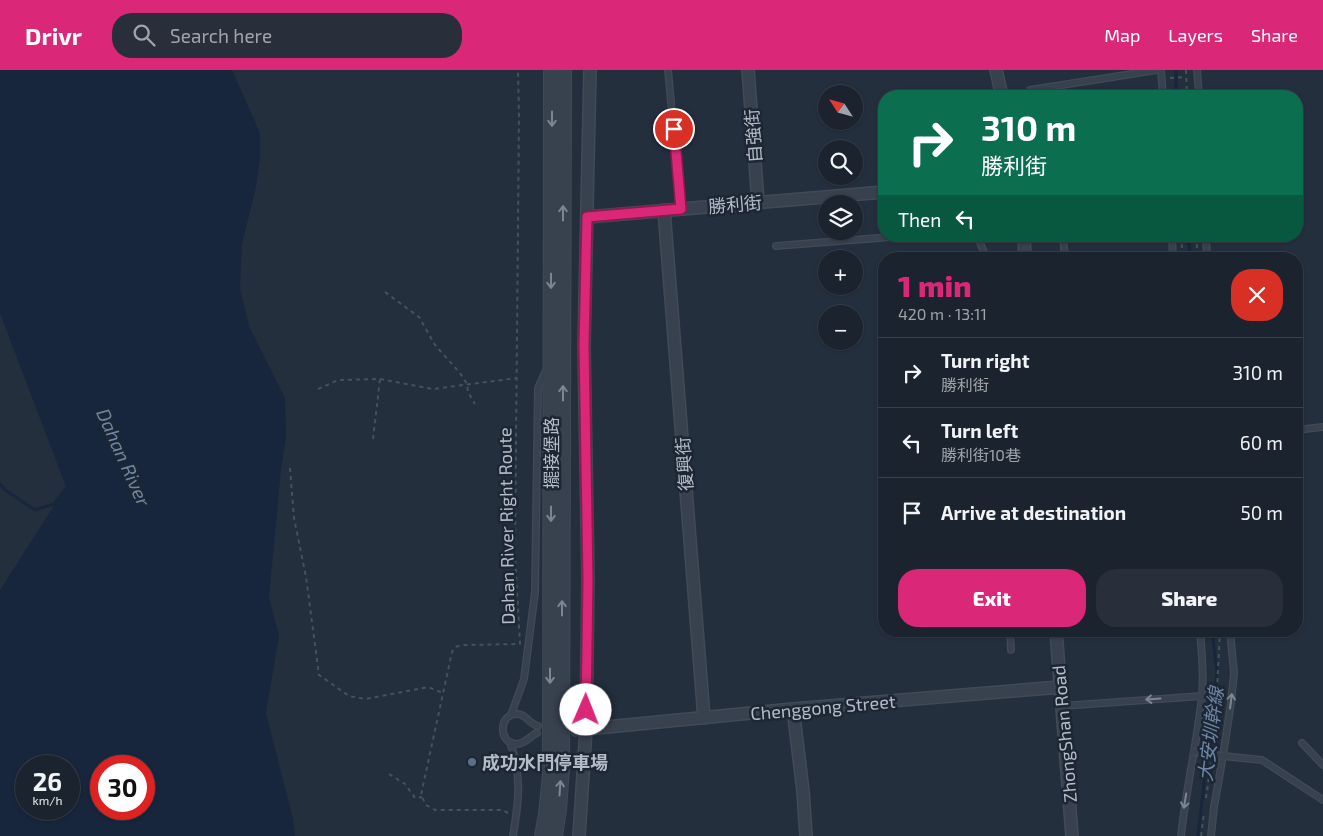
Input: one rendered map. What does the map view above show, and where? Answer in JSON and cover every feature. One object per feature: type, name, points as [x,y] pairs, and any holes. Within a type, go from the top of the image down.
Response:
[{"type":"street","name":"擺接堡路","points":[[542,836],[550,775],[552,70]]},
{"type":"street","name":"擺接堡路","points":[[554,836],[559,810],[562,758],[564,70]]},
{"type":"street","points":[[579,836],[579,730],[588,580],[584,345],[590,70]]},
{"type":"street","name":"自強街","points":[[748,70],[758,202]]},
{"type":"street","points":[[996,70],[1001,90]]},
{"type":"street","name":"勝利街","points":[[587,217],[878,192]]},
{"type":"street","name":"復興街","points":[[664,210],[704,718]]},
{"type":"street","name":"ZhongShan Road","points":[[1056,637],[1072,836]]},
{"type":"street","name":"Chenggong Street","points":[[579,730],[793,709],[1060,687]]},
{"type":"street","points":[[793,709],[803,790],[806,836]]},
{"type":"lane","points":[[668,70],[681,209]]},
{"type":"lane","points":[[1030,90],[1157,70]]},
{"type":"lane","points":[[1161,70],[1163,90]]},
{"type":"lane","points":[[1197,70],[1199,90]]},
{"type":"lane","points":[[776,246],[878,238]]},
{"type":"lane","points":[[513,836],[518,804],[519,781],[514,753],[510,742],[504,736],[502,728],[505,720],[511,715],[524,679],[535,592],[538,388],[551,359]]},
{"type":"lane","points":[[1303,429],[1323,426]]},
{"type":"lane","points":[[1010,637],[1011,650]]},
{"type":"lane","points":[[1181,836],[1202,696],[1203,658],[1201,637]]},
{"type":"lane","points":[[1211,836],[1234,673],[1231,637]]},
{"type":"lane","points":[[1062,706],[1202,696]]},
{"type":"lane","points":[[510,742],[517,744],[524,742],[537,729],[525,717],[518,714],[511,715]]},
{"type":"lane","points":[[1302,743],[1323,765]]},
{"type":"lane","points":[[1193,752],[1262,760],[1323,800]]},
{"type":"path","name":"Dahan River Right Route","points":[[422,797],[452,652],[456,647],[463,644],[520,644],[515,555],[518,378],[518,70]]},
{"type":"path","points":[[1186,70],[1187,90]]},
{"type":"path","points":[[1170,78],[1186,77]]},
{"type":"path","points":[[385,292],[419,317],[435,345],[460,373],[467,384],[468,392],[474,404]]},
{"type":"path","points":[[318,389],[338,380],[380,379],[434,389],[518,378]]},
{"type":"path","points":[[373,439],[380,379]]},
{"type":"path","points":[[290,468],[294,518],[306,577],[319,675],[349,696],[365,699],[428,686],[443,693]]},
{"type":"path","points":[[1213,751],[1220,637]]},
{"type":"path","points":[[1206,798],[1212,761]]},
{"type":"path","points":[[389,774],[405,784],[415,798],[422,797],[426,806],[435,810],[502,810],[508,813]]},
{"type":"path","points":[[1201,836],[1205,808]]},
{"type":"water","name":"Dahan River","points":[[0,70],[232,70],[260,133],[260,159],[256,187],[242,244],[240,288],[249,326],[285,398],[286,436],[269,597],[279,636],[266,713],[293,819],[295,836],[0,836],[0,590],[66,487],[0,313]]},
{"type":"waterway","name":"大安圳幹線","points":[[1176,70],[1176,90]]},
{"type":"waterway","name":"大安圳幹線","points":[[1189,242],[1190,252]]},
{"type":"waterway","points":[[0,484],[5,490],[35,510],[54,504],[68,486]]},
{"type":"waterway","name":"大安圳幹線","points":[[1198,836],[1217,672],[1213,637]]},
{"type":"place","name":"成功水門停車場","points":[[472,762]]},
{"type":"route","points":[[586,710],[588,580],[584,345],[587,217],[681,209],[674,129]]}]
